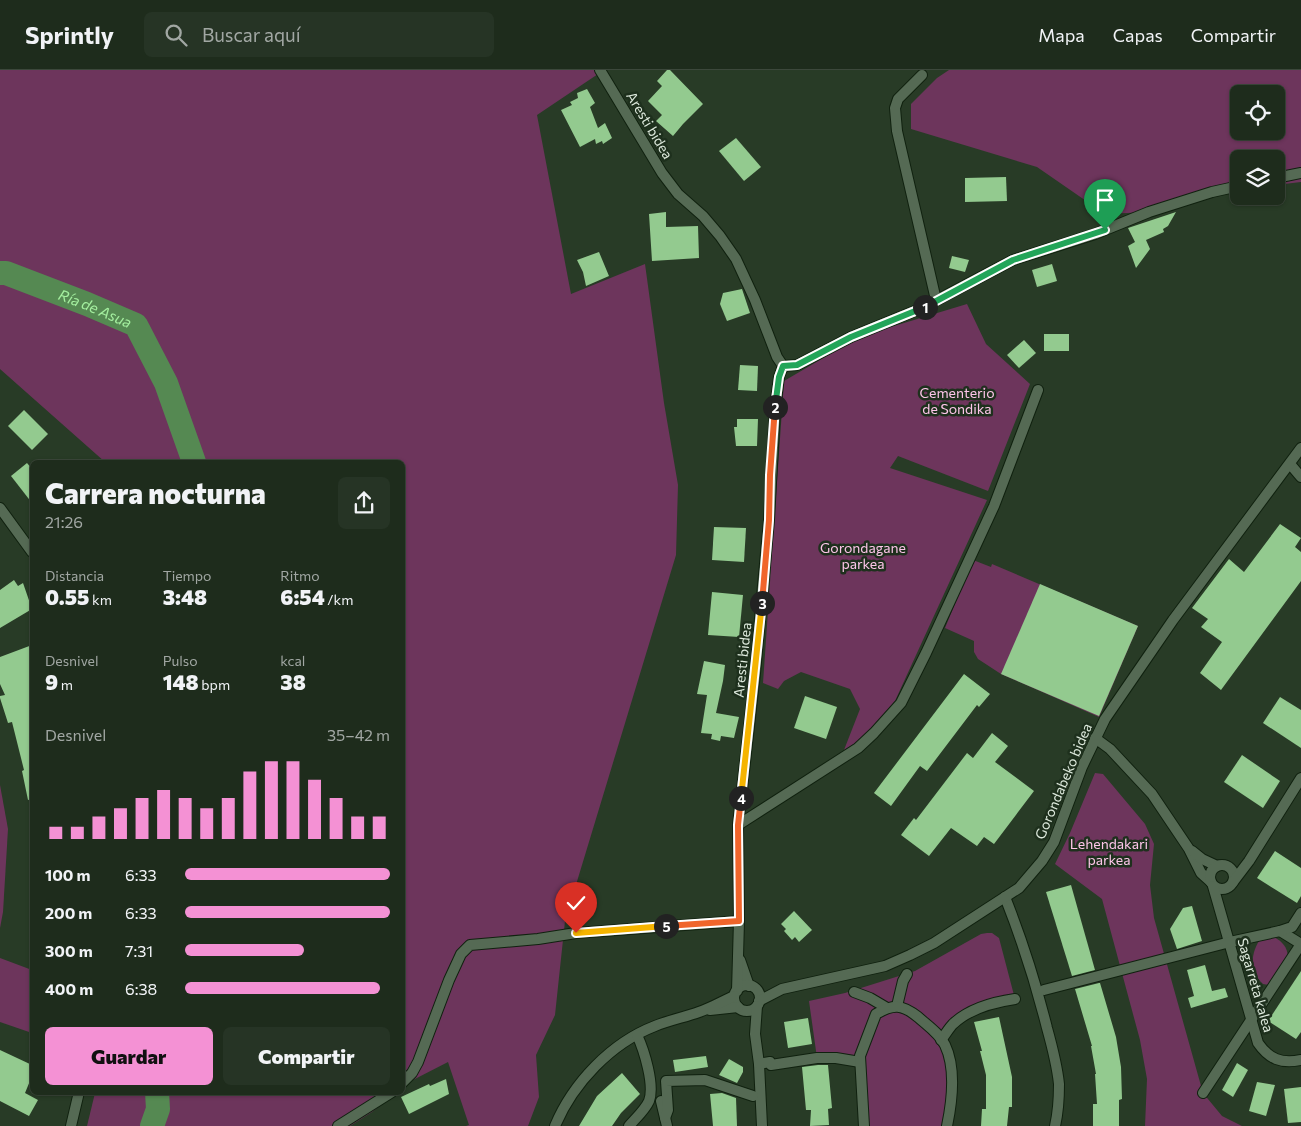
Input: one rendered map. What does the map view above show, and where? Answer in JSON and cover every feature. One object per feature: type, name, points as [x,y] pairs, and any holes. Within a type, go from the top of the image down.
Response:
[{"type":"street","name":"Aresti bidea","points":[[600,70],[662,173],[678,194],[703,216],[736,259],[755,300],[777,357],[783,366],[779,377],[775,408],[769,520],[738,825],[739,957],[735,993]]},
{"type":"street","points":[[922,75],[898,99],[895,108],[897,131],[936,300]]},
{"type":"street","points":[[1285,177],[1301,174]]},
{"type":"street","points":[[783,366],[797,365],[851,337],[922,308],[1013,260],[1095,234],[1149,212],[1230,188]]},
{"type":"street","points":[[738,825],[858,748],[874,734],[900,703],[926,653],[994,506],[1038,390]]},
{"type":"street","name":"Gorondabeko bidea","points":[[751,986],[782,989],[885,966],[934,943],[1019,888],[1027,880],[1054,842],[1082,767],[1105,719],[1173,620],[1301,448]]},
{"type":"street","points":[[1290,464],[1301,477]]},
{"type":"street","points":[[0,508],[30,549]]},
{"type":"street","points":[[1095,738],[1110,749],[1152,794],[1189,849],[1201,874],[1216,888],[1224,889],[1233,882],[1249,861],[1301,778]]},
{"type":"street","points":[[1189,849],[1196,855],[1222,866],[1234,874],[1233,882]]},
{"type":"street","points":[[1212,884],[1211,871],[1248,856],[1254,851]]},
{"type":"street","name":"Sagarreta kalea","points":[[1212,884],[1258,1042],[1270,1056],[1289,1062],[1301,1060]]},
{"type":"street","points":[[1006,897],[1020,935],[1053,1051],[1059,1084],[1055,1126]]},
{"type":"street","points":[[1044,990],[1280,931],[1292,927],[1301,913]]},
{"type":"street","points":[[405,1080],[412,1073],[418,1062],[449,980],[461,954],[470,945],[538,939],[576,933],[739,921]]},
{"type":"street","points":[[1203,1093],[1301,944],[1280,931]]},
{"type":"street","name":"Aresti bidea","points":[[739,957],[751,986]]},
{"type":"street","points":[[864,1126],[860,1056],[876,1014],[892,1007],[907,974]]},
{"type":"street","points":[[555,1126],[561,1112],[587,1076],[614,1049],[654,1026],[704,1010],[735,993],[742,986],[751,986],[759,993],[755,1034],[759,1064],[762,1126]]},
{"type":"street","name":"Gorondabeko bidea","points":[[758,1004],[782,989]]},
{"type":"street","points":[[854,992],[892,1007],[910,1011],[938,1034],[946,1046],[952,1072],[952,1098],[947,1126]]},
{"type":"street","points":[[735,993],[735,1004],[755,1034]]},
{"type":"street","points":[[941,1040],[953,1024],[970,1012],[994,1002],[1015,999]]},
{"type":"street","points":[[704,1010],[740,1009],[750,1011],[758,1004]]},
{"type":"street","points":[[629,1126],[649,1100],[651,1088],[642,1046],[637,1035]]},
{"type":"street","points":[[759,1064],[770,1062],[771,1065],[817,1058],[836,1058],[860,1062]]},
{"type":"street","points":[[666,1122],[668,1110],[666,1081],[706,1080],[753,1096]]},
{"type":"street","points":[[71,1126],[78,1095]]},
{"type":"street","points":[[338,1126],[387,1095]]},
{"type":"street","points":[[661,1101],[666,1122]]},
{"type":"green space","points":[[0,70],[604,70],[537,115],[571,294],[645,264],[664,403],[678,485],[676,555],[565,921],[555,1015],[536,1055],[539,1097],[528,1126],[466,1126],[469,1125],[448,1062],[405,1085],[405,460],[103,460],[0,369]]},
{"type":"green space","points":[[949,70],[1301,70],[1301,182],[1285,184],[1285,150],[1230,150],[1230,191],[1149,212],[1105,214],[1037,167],[911,129],[911,104],[937,78]]},
{"type":"green space","name":"Gorondagane parkea","points":[[967,304],[986,344],[1030,384],[988,491],[898,456],[890,468],[987,500],[895,701],[863,738],[844,750],[860,709],[850,689],[801,672],[784,681],[778,689],[763,683],[784,381],[861,336]]},
{"type":"green space","points":[[973,560],[991,567],[992,564],[1138,626],[1099,717],[1001,674],[978,659],[974,652],[974,641],[945,628]]},
{"type":"green space","name":"Lehendakari parkea","points":[[1095,773],[1103,774],[1145,824],[1154,844],[1150,885],[1154,918],[1203,1093],[1222,1116],[1242,1126],[1145,1126],[1147,1079],[1140,1040],[1102,899],[1055,864]]},
{"type":"green space","points":[[0,785],[8,829],[3,912],[0,928]]},
{"type":"green space","points":[[992,933],[999,938],[1015,999],[970,1013],[942,1039],[952,1072],[947,1126],[864,1126],[860,1056],[817,1058],[809,1001],[845,993],[915,971],[981,934]]},
{"type":"green space","points":[[1274,937],[1284,945],[1288,957],[1269,985],[1263,984],[1255,973],[1253,955],[1261,938]]},
{"type":"green space","points":[[0,958],[30,969],[30,1032],[0,1022]]},
{"type":"green space","points":[[95,1095],[393,1095],[350,1126],[87,1126]]},
{"type":"building","points":[[667,70],[670,70],[703,104],[673,136],[656,121],[662,115],[648,101],[662,86],[657,81]]},
{"type":"building","points":[[587,89],[595,103],[590,107],[598,128],[605,123],[612,138],[603,144],[602,141],[596,144],[595,139],[580,147],[561,110],[572,105],[570,102],[578,98],[577,93]]},
{"type":"building","points":[[736,138],[761,167],[744,181],[719,151]]},
{"type":"building","points":[[1006,177],[1007,201],[965,202],[965,178]]},
{"type":"building","points":[[666,212],[666,227],[698,226],[699,258],[652,261],[649,214]]},
{"type":"building","points":[[1176,212],[1168,226],[1163,229],[1164,232],[1146,240],[1150,249],[1136,268],[1128,246],[1135,242],[1128,228]]},
{"type":"building","points":[[599,252],[609,276],[586,286],[583,272],[577,260]]},
{"type":"building","points":[[952,256],[969,260],[965,272],[949,268]]},
{"type":"building","points":[[1052,264],[1057,281],[1037,287],[1032,270]]},
{"type":"building","points":[[742,289],[750,313],[727,321],[720,304],[723,293]]},
{"type":"building","points":[[1044,334],[1069,334],[1069,351],[1044,351]]},
{"type":"building","points":[[1024,340],[1036,353],[1019,368],[1007,355]]},
{"type":"building","points":[[740,365],[758,366],[757,391],[738,390]]},
{"type":"building","points":[[24,410],[48,434],[32,450],[8,426]]},
{"type":"building","points":[[737,419],[758,419],[757,446],[736,446],[734,427],[737,427]]},
{"type":"building","points":[[27,463],[30,467],[30,500],[11,476]]},
{"type":"building","points":[[1280,524],[1301,538],[1295,547],[1301,552],[1301,581],[1221,690],[1200,673],[1222,642],[1201,627],[1208,619],[1192,608],[1229,559],[1244,572]]},
{"type":"building","points":[[714,527],[746,528],[744,562],[712,560]]},
{"type":"building","points":[[14,580],[18,586],[23,583],[30,603],[30,610],[0,628],[0,590]]},
{"type":"building","points":[[1040,584],[1138,626],[1099,716],[1001,674]]},
{"type":"building","points":[[712,592],[743,595],[739,637],[708,635]]},
{"type":"building","points":[[30,646],[30,800],[28,800],[22,771],[24,770],[12,722],[8,723],[0,698],[0,696],[5,695],[0,684],[0,657]]},
{"type":"building","points":[[704,661],[725,665],[716,713],[739,717],[734,738],[721,736],[720,741],[711,739],[712,734],[701,733],[707,695],[697,694]]},
{"type":"building","points":[[964,674],[990,694],[979,707],[977,705],[927,771],[920,766],[891,806],[874,793]]},
{"type":"building","points":[[805,696],[837,707],[826,739],[794,728]]},
{"type":"building","points":[[1280,697],[1301,710],[1301,748],[1263,723]]},
{"type":"building","points":[[992,733],[1008,746],[995,762],[1034,791],[994,844],[984,837],[977,846],[951,828],[929,856],[901,835],[914,818],[916,820],[967,753],[973,758]]},
{"type":"building","points":[[1242,755],[1280,781],[1263,808],[1224,782]]},
{"type":"building","points":[[1275,851],[1301,868],[1301,896],[1297,903],[1257,878]]},
{"type":"building","points":[[1071,885],[1095,970],[1072,976],[1046,892]]},
{"type":"building","points":[[1192,906],[1202,941],[1177,949],[1170,929],[1183,908]]},
{"type":"building","points":[[794,911],[812,930],[799,942],[795,937],[792,940],[781,924]]},
{"type":"building","points":[[1205,965],[1212,991],[1225,988],[1228,997],[1191,1008],[1188,998],[1194,996],[1187,970]]},
{"type":"building","points":[[1301,971],[1301,1032],[1296,1039],[1268,1021]]},
{"type":"building","points":[[1100,983],[1116,1037],[1121,1067],[1122,1099],[1119,1100],[1119,1126],[1093,1126],[1093,1104],[1097,1104],[1096,1074],[1092,1046],[1075,989]]},
{"type":"building","points":[[999,1017],[1012,1077],[1012,1107],[1009,1107],[1007,1126],[981,1126],[982,1109],[986,1109],[986,1075],[974,1022]]},
{"type":"building","points":[[808,1018],[812,1044],[788,1048],[784,1022]]},
{"type":"building","points":[[0,1050],[30,1064],[30,1081],[25,1093],[38,1100],[29,1116],[0,1101]]},
{"type":"building","points":[[706,1056],[708,1067],[675,1072],[673,1060]]},
{"type":"building","points":[[729,1059],[743,1067],[743,1072],[737,1083],[719,1075]]},
{"type":"building","points":[[1237,1063],[1248,1070],[1233,1097],[1222,1090]]},
{"type":"building","points":[[828,1065],[832,1108],[828,1109],[829,1125],[810,1126],[811,1110],[806,1110],[802,1067]]},
{"type":"building","points":[[622,1073],[640,1094],[621,1113],[612,1126],[579,1126],[597,1096]]},
{"type":"building","points":[[446,1079],[449,1094],[409,1114],[401,1097],[429,1084],[430,1086]]},
{"type":"building","points":[[1257,1082],[1275,1085],[1266,1116],[1249,1111]]},
{"type":"building","points":[[1301,1087],[1301,1122],[1288,1123],[1284,1089]]},
{"type":"building","points":[[722,1093],[736,1098],[737,1126],[713,1126],[710,1094]]},
{"type":"waterway","name":"Ría de Asua","points":[[0,273],[6,273],[136,325],[166,383],[193,460]]},
{"type":"waterway","name":"Ría de Asua","points":[[152,1126],[158,1109],[157,1095]]},
{"type":"route","points":[[576,933],[739,921],[738,825],[769,520],[775,408],[779,377],[783,366],[797,365],[851,337],[922,308],[1003,264],[1105,230]]},
{"type":"park label","name":"Cementerio de Sondika","points":[[957,400]]}]
